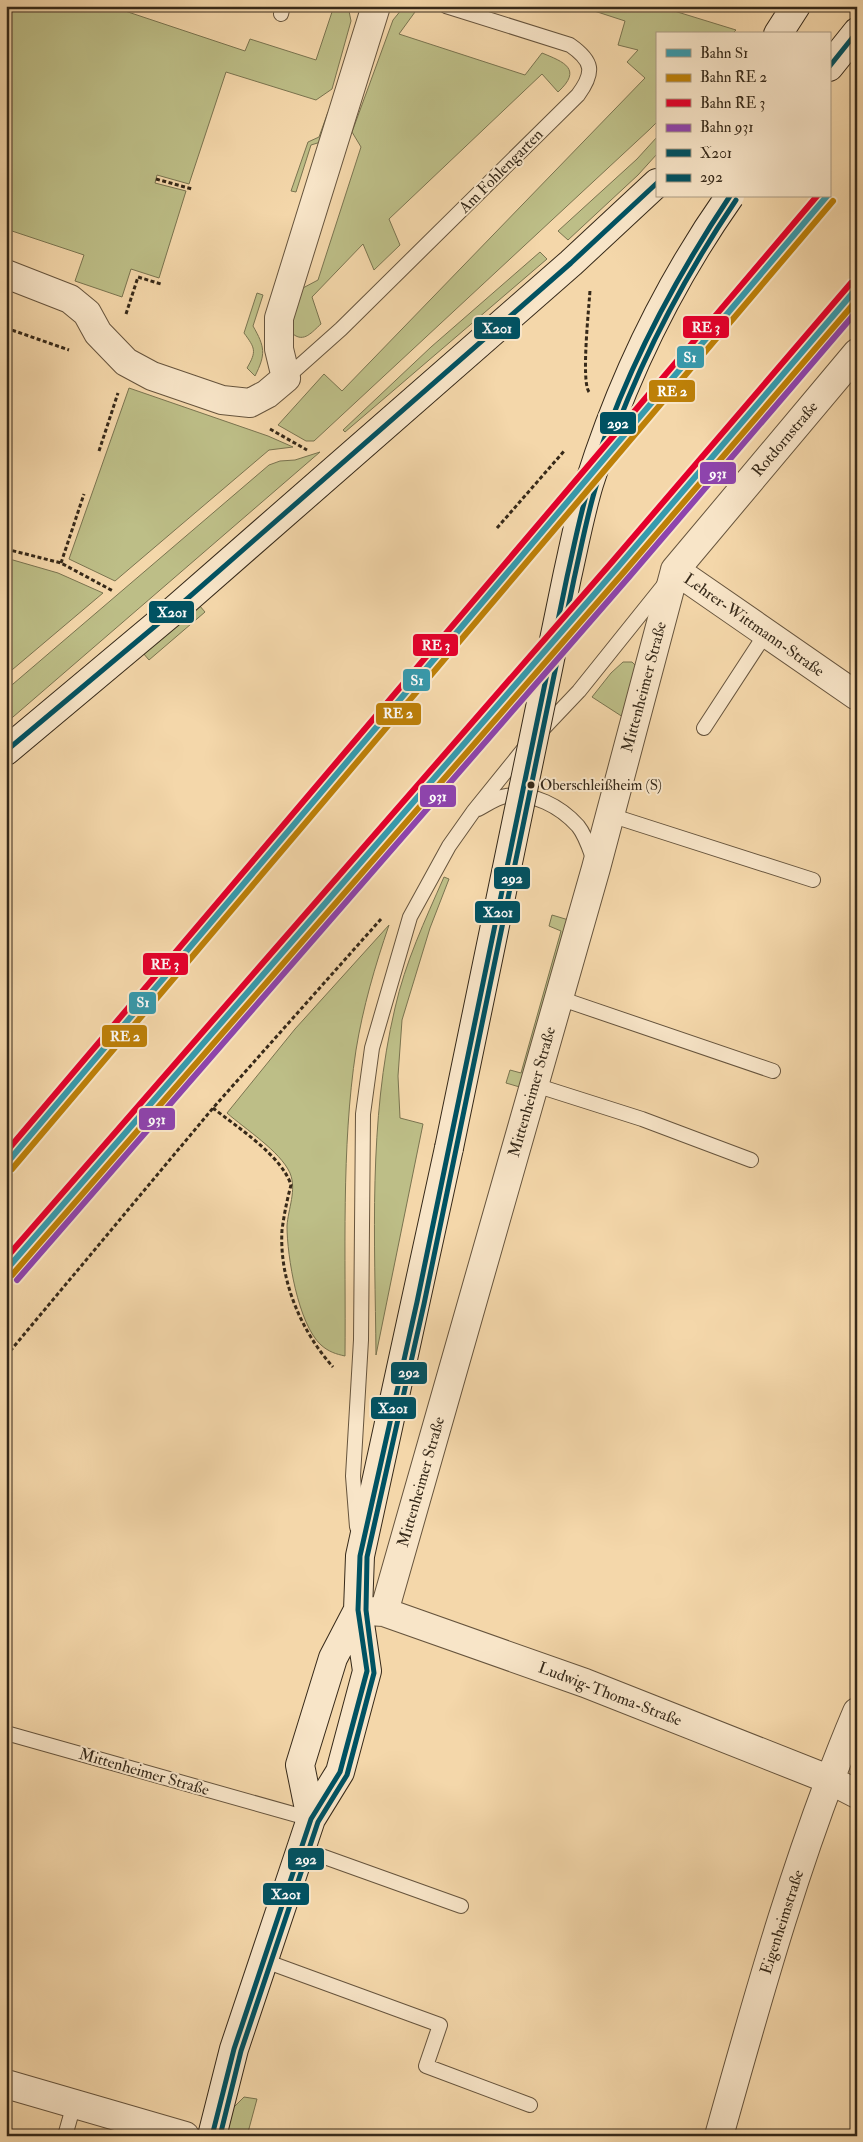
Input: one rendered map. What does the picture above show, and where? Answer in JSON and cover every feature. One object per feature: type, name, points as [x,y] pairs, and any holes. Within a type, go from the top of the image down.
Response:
[{"type":"street","points":[[286,378],[279,349],[279,318],[376,6]]},
{"type":"street","points":[[779,32],[796,6]]},
{"type":"street","points":[[830,67],[857,32]]},
{"type":"street","points":[[6,750],[172,612],[571,263],[656,184]]},
{"type":"street","name":"Mittenheimer Straße","points":[[371,1611],[360,1556],[449,1148],[567,577],[588,485],[624,386],[653,323],[690,257],[729,198]]},
{"type":"street","name":"Am Fohlengarten","points":[[6,274],[70,299],[87,313],[98,333],[126,362],[152,376],[222,400],[250,403],[267,394],[286,378]]},
{"type":"street","name":"Rotdornstraße","points":[[675,570],[857,353]]},
{"type":"street","name":"Mittenheimer Straße","points":[[212,2136],[234,2049],[311,1819],[340,1772],[367,1671],[371,1611],[535,1085],[596,868],[675,570]]},
{"type":"street","name":"Lehrer-Wittmann-Straße","points":[[675,570],[857,696]]},
{"type":"street","name":"Mittenheimer Straße","points":[[311,1819],[300,1765],[333,1658],[371,1611]]},
{"type":"street","name":"Ludwig-Thoma-Straße","points":[[371,1611],[584,1683],[828,1779],[857,1794]]},
{"type":"street","name":"Eigenheimstraße","points":[[719,2136],[760,1988],[828,1779],[857,1712]]},
{"type":"street","points":[[6,2084],[185,2136]]},
{"type":"lane","name":"Am Fohlengarten","points":[[286,378],[341,329],[578,96],[586,85],[590,71],[584,55],[570,45],[446,6]]},
{"type":"lane","points":[[360,1556],[353,1476],[361,1340],[363,1114],[372,1048],[410,917],[449,846],[473,812],[523,750],[579,692],[675,570]]},
{"type":"lane","points":[[704,728],[766,633]]},
{"type":"lane","points":[[473,812],[504,796],[531,796],[546,802],[578,826],[596,868]]},
{"type":"lane","points":[[610,814],[813,880]]},
{"type":"lane","points":[[559,998],[773,1071]]},
{"type":"lane","points":[[535,1085],[642,1119],[751,1160]]},
{"type":"lane","name":"Mittenheimer Straße","points":[[6,1733],[311,1819]]},
{"type":"lane","points":[[302,1849],[461,1906]]},
{"type":"lane","points":[[265,1961],[440,2025],[426,2066],[530,2105]]},
{"type":"lane","points":[[64,2136],[74,2104]]},
{"type":"path","points":[[156,179],[192,189]]},
{"type":"path","points":[[126,314],[138,277],[161,284]]},
{"type":"path","points":[[590,281],[584,372],[585,388],[593,399]]},
{"type":"path","points":[[6,328],[72,352]]},
{"type":"path","points":[[99,451],[120,388]]},
{"type":"path","points":[[497,528],[570,444]]},
{"type":"path","points":[[61,564],[84,494]]},
{"type":"path","points":[[6,548],[61,564],[113,591]]},
{"type":"path","points":[[6,1356],[213,1108],[382,918]]},
{"type":"path","points":[[213,1108],[280,1162],[289,1178],[291,1185],[282,1231],[284,1265],[290,1295],[318,1349],[335,1369]]},
{"type":"green space","points":[[6,6],[110,6],[245,51],[250,39],[316,60],[334,6],[348,6],[351,21],[332,89],[316,100],[226,72],[189,184],[157,175],[155,183],[186,191],[159,278],[131,269],[122,297],[75,281],[84,255],[6,229]]},
{"type":"green space","points":[[579,6],[658,6],[736,30],[734,32],[656,32],[656,123],[314,441],[306,441],[278,425],[324,374],[342,391],[645,78],[627,62],[638,50],[618,45],[625,21]]},
{"type":"green space","points":[[402,9],[415,12],[399,34],[525,75],[542,53],[568,67],[569,77],[558,92],[542,74],[389,219],[400,245],[374,270],[363,244],[312,297],[321,324],[304,337],[297,336],[293,334],[291,321],[301,289],[318,280],[361,147],[352,132],[393,20]]},
{"type":"green space","points":[[328,112],[332,114],[324,141],[311,145],[296,192],[291,191],[308,142],[319,137]]},
{"type":"green space","points":[[656,138],[656,155],[638,175],[568,240],[558,231],[637,159]]},
{"type":"green space","points":[[540,252],[547,259],[345,432],[343,430],[431,347]]},
{"type":"green space","points":[[257,293],[263,295],[253,326],[263,351],[255,376],[247,368],[253,350],[251,342],[244,333]]},
{"type":"green space","points":[[129,388],[268,436],[293,447],[269,450],[115,581],[69,559]]},
{"type":"green space","points":[[320,452],[6,723],[6,690],[269,465],[280,461],[295,460]]},
{"type":"green space","points":[[6,558],[58,573],[103,593],[6,675]]},
{"type":"green space","points":[[199,605],[205,612],[149,660],[143,653]]},
{"type":"green space","points":[[623,662],[632,662],[638,668],[626,719],[592,697],[611,673]]},
{"type":"green space","points":[[444,877],[449,879],[430,928],[402,1020],[398,1076],[400,1118],[423,1124],[376,1355],[375,1181],[380,1094],[386,1051],[404,975]]},
{"type":"green space","points":[[552,915],[572,921],[523,1088],[506,1083],[510,1070],[521,1073],[561,931],[549,926]]},
{"type":"green space","points":[[389,925],[374,971],[362,1018],[351,1087],[345,1202],[345,1356],[321,1345],[306,1322],[300,1306],[289,1254],[287,1226],[293,1186],[290,1173],[278,1157],[262,1141],[227,1113],[295,1029]]},
{"type":"green space","points":[[244,2097],[257,2099],[247,2136],[223,2136],[230,2111]]},
{"type":"rail line","name":"S1","points":[[6,1164],[825,198]]},
{"type":"rail line","name":"S1","points":[[6,1270],[618,567],[857,288]]},
{"type":"rail line","name":"931","points":[[17,1280],[629,577],[857,311]]},
{"type":"transit line","name":"X201","points":[[830,66],[857,32]]},
{"type":"transit line","name":"X201","points":[[6,751],[172,612],[571,263],[656,184]]},
{"type":"transit line","name":"X201","points":[[212,2136],[234,2049],[311,1819],[340,1772],[367,1671],[358,1610],[360,1556],[417,1302],[567,577],[586,496],[601,446],[631,372],[687,264],[729,198]]},
{"type":"transit line","points":[[6,1152],[815,198]]},
{"type":"transit line","name":"292","points":[[220,2136],[241,2051],[318,1822],[347,1775],[374,1673],[366,1610],[367,1557],[424,1304],[574,579],[593,497],[623,411],[656,338],[693,268],[736,200]]},
{"type":"transit line","points":[[12,1169],[833,201]]},
{"type":"transit line","points":[[6,1258],[612,562],[851,283]]},
{"type":"transit line","points":[[12,1275],[624,572],[857,300]]},
{"type":"place","name":"Oberschleißheim (S)","points":[[531,785]]}]
